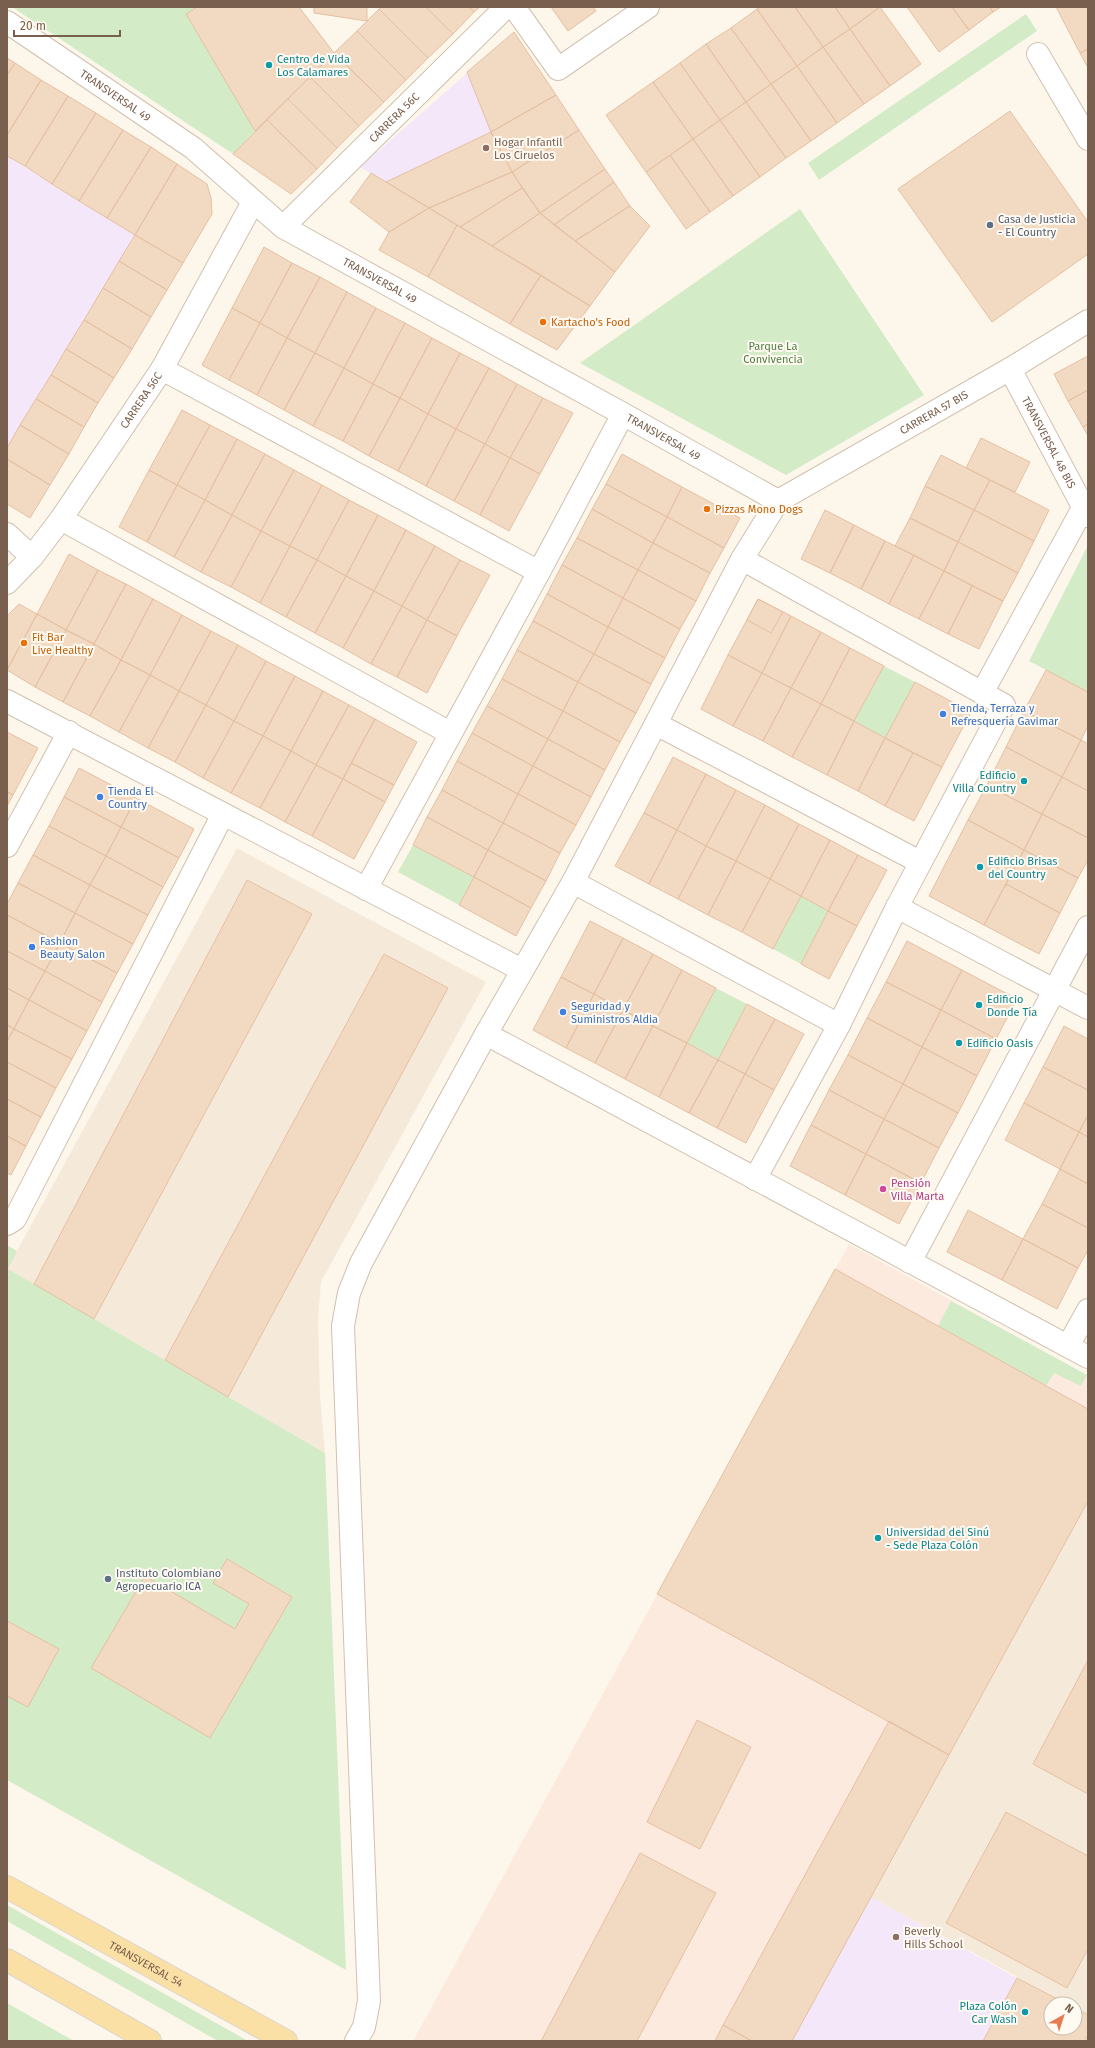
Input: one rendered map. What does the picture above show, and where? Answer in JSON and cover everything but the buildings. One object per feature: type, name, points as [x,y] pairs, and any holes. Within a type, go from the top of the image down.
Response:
[{"type":"main road","name":"TRANSVERSAL 54","points":[[7,1887],[286,2041]]},
{"type":"main road","points":[[7,1960],[150,2041]]},
{"type":"street","name":"CARRERA 56C","points":[[282,227],[506,7]]},
{"type":"street","points":[[514,7],[558,69],[648,7]]},
{"type":"street","name":"TRANSVERSAL 49","points":[[7,22],[194,148],[282,227],[623,414],[778,501]]},
{"type":"street","points":[[1038,54],[1088,139]]},
{"type":"street","name":"CARRERA 56C","points":[[7,583],[32,557],[61,519],[162,369],[253,202]]},
{"type":"street","name":"CARRERA 57 BIS","points":[[778,501],[1010,369],[1088,321]]},
{"type":"street","points":[[162,369],[539,572]]},
{"type":"street","name":"TRANSVERSAL 48 BIS","points":[[1010,369],[1086,512]]},
{"type":"street","points":[[366,889],[539,572],[623,414]]},
{"type":"street","points":[[356,2041],[364,2027],[369,2001],[343,1326],[349,1293],[361,1263],[486,1034],[573,882],[742,559],[778,501]]},
{"type":"street","points":[[982,693],[1086,512]]},
{"type":"street","points":[[61,519],[450,733]]},
{"type":"street","points":[[7,534],[32,557]]},
{"type":"street","points":[[742,559],[1004,704],[896,907],[839,1025],[755,1178]]},
{"type":"street","points":[[7,701],[69,732],[522,970]]},
{"type":"street","points":[[656,724],[920,862]]},
{"type":"street","points":[[7,846],[69,732]]},
{"type":"street","points":[[7,1224],[15,1219],[223,814]]},
{"type":"street","points":[[573,882],[839,1025]]},
{"type":"street","points":[[896,907],[1088,1008]]},
{"type":"street","points":[[910,1262],[1088,927]]},
{"type":"street","points":[[486,1034],[1088,1357]]},
{"type":"street","points":[[1068,1346],[1088,1310]]},
{"type":"shaded area","name":"Hogar Infantil Los Ciruelos","points":[[514,32],[605,169],[492,246],[360,167]]},
{"type":"shaded area","points":[[7,156],[135,235],[7,448]]},
{"type":"shaded area","points":[[237,848],[486,982],[321,1282],[318,1320],[320,1395],[325,1453],[7,1269]]},
{"type":"shaded area","points":[[849,1244],[1088,1376],[1088,1501],[792,2041],[413,2041]]},
{"type":"shaded area","points":[[1088,1501],[1088,2015],[1083,2012],[1083,1996],[1052,1996],[871,1897]]},
{"type":"shaded area","name":"Beverly Hills School","points":[[871,1897],[1017,1978],[983,2041],[792,2041]]},
{"type":"green space","points":[[12,7],[197,7],[186,14],[255,131],[233,154]]},
{"type":"green space","points":[[1026,14],[1037,31],[819,180],[808,163]]},
{"type":"green space","name":"Parque La Convivencia","points":[[800,209],[924,395],[786,475],[580,363]]},
{"type":"green space","points":[[1087,547],[1088,550],[1088,692],[1029,661]]},
{"type":"green space","points":[[884,666],[915,682],[885,738],[854,721]]},
{"type":"green space","points":[[413,845],[474,877],[459,905],[398,872]]},
{"type":"green space","points":[[801,896],[828,911],[801,964],[773,949]]},
{"type":"green space","points":[[716,988],[747,1004],[718,1060],[687,1043]]},
{"type":"green space","points":[[7,1245],[17,1251],[8,1269],[325,1453],[346,1970],[7,1780]]},
{"type":"green space","points":[[951,1301],[1087,1375],[1081,1386],[1054,1373],[1046,1386],[938,1326]]},
{"type":"green space","points":[[7,1905],[248,2041],[218,2041],[7,1921]]},
{"type":"green space","points":[[7,2003],[74,2041],[7,2041]]},
{"type":"place","name":"Centro de Vida Los Calamares","points":[[269,65]]},
{"type":"place","name":"Hogar Infantil Los Ciruelos","points":[[486,148]]},
{"type":"place","name":"Casa de Justicia - El Country","points":[[990,225]]},
{"type":"place","name":"Kartacho's Food","points":[[543,322]]},
{"type":"place","name":"Pizzas Mono Dogs","points":[[707,509]]},
{"type":"place","name":"Fit Bar Live Healthy","points":[[24,643]]},
{"type":"place","name":"Tienda, Terraza y Refresquería Gavimar","points":[[943,714]]},
{"type":"place","name":"Edificio Villa Country","points":[[1024,781]]},
{"type":"place","name":"Tienda El Country","points":[[100,797]]},
{"type":"place","name":"Edificio Brisas del Country","points":[[980,867]]},
{"type":"place","name":"Fashion Beauty Salon","points":[[32,947]]},
{"type":"place","name":"Edificio Donde Tía","points":[[979,1005]]},
{"type":"place","name":"Seguridad y Suministros Aldia","points":[[563,1012]]},
{"type":"place","name":"Edificio Oasis","points":[[959,1043]]},
{"type":"place","name":"Pensión Villa Marta","points":[[883,1189]]},
{"type":"place","name":"Universidad del Sinú - Sede Plaza Colón","points":[[878,1538]]},
{"type":"place","name":"Instituto Colombiano Agropecuario ICA","points":[[108,1579]]},
{"type":"place","name":"Beverly Hills School","points":[[896,1937]]},
{"type":"place","name":"Plaza Colón Car Wash","points":[[1025,2012]]}]
